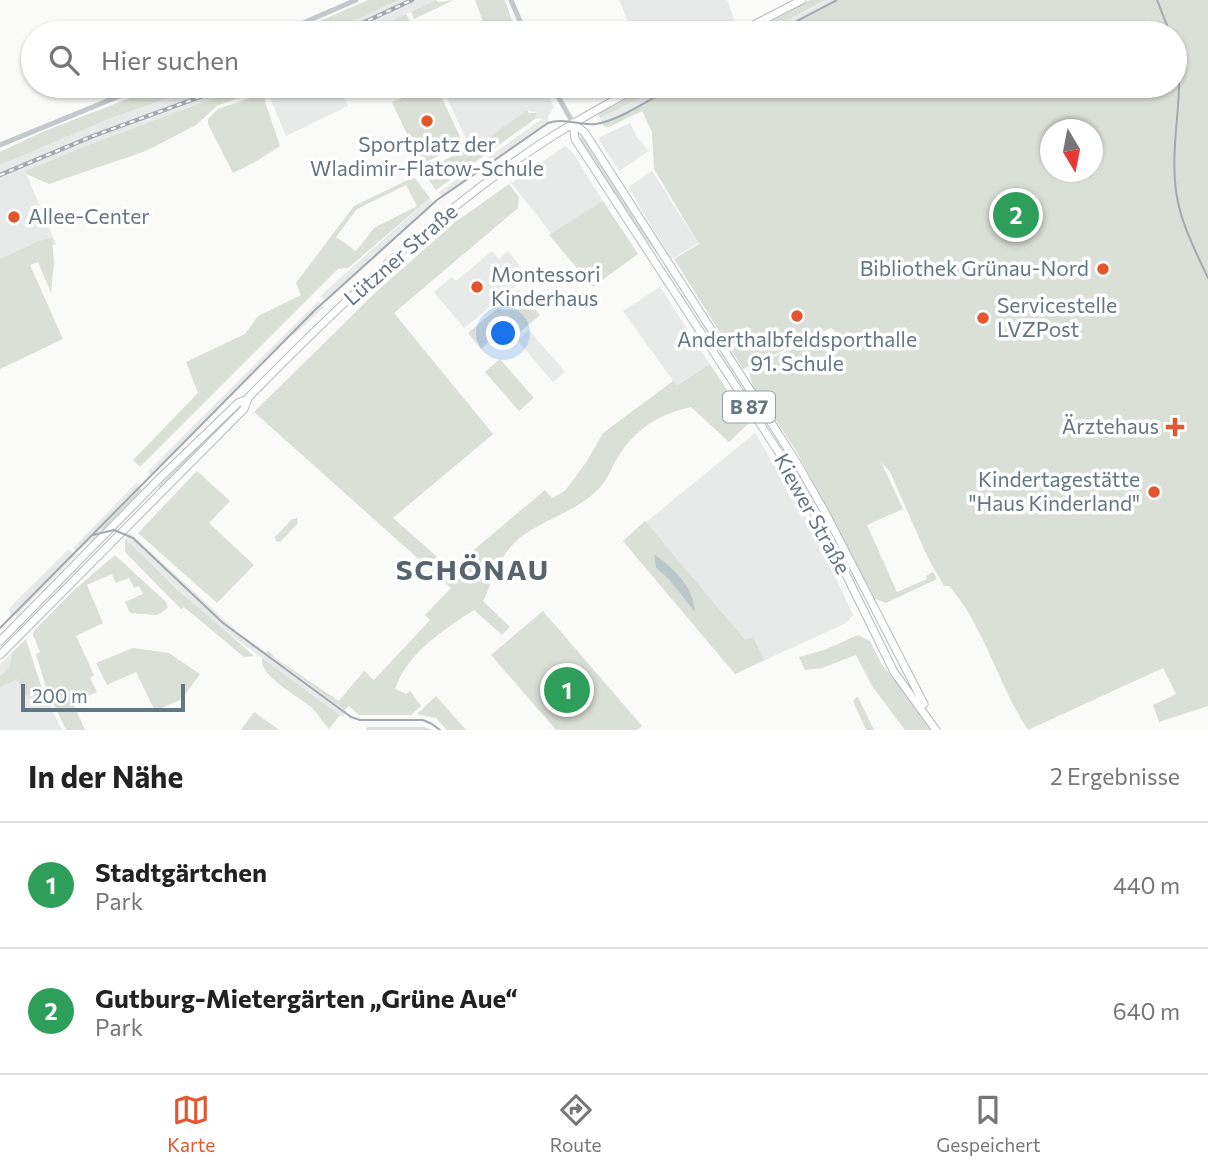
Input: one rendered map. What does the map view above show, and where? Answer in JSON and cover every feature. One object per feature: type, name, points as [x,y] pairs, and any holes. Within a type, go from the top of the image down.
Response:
[{"type":"main road","points":[[761,21],[802,0]]},
{"type":"main road","name":"Lützner Straße","points":[[0,641],[160,478],[239,402],[248,398],[337,310],[449,212],[518,159],[573,123],[618,98]]},
{"type":"main road","name":"Kiewer Straße","points":[[573,123],[584,133],[797,463],[826,514],[936,730]]},
{"type":"main road","name":"Kiewer Straße","points":[[573,123],[575,139],[759,421],[813,509],[894,672],[936,730]]},
{"type":"main road","name":"Lützner Straße","points":[[0,655],[229,424],[244,408],[248,398]]},
{"type":"street","points":[[308,21],[356,0]]},
{"type":"street","points":[[511,0],[520,21]]},
{"type":"street","points":[[0,145],[115,98]]},
{"type":"street","name":"Kiewer Straße","points":[[559,98],[573,123]]},
{"type":"shaded area","points":[[368,0],[399,0],[354,21],[320,21]]},
{"type":"shaded area","points":[[399,0],[436,0],[391,21],[354,21]]},
{"type":"shaded area","points":[[436,0],[454,0],[414,19],[411,12]]},
{"type":"shaded area","points":[[475,0],[505,0],[512,21],[482,21]]},
{"type":"shaded area","points":[[619,0],[727,0],[735,21],[628,21]]},
{"type":"shaded area","points":[[810,0],[825,0],[786,21],[772,21]]},
{"type":"shaded area","points":[[825,0],[840,0],[800,21],[786,21]]},
{"type":"shaded area","points":[[840,0],[1208,0],[1208,706],[1159,722],[1153,705],[1176,694],[1163,668],[1028,730],[1017,713],[972,619],[949,586],[944,586],[928,558],[890,472],[881,462],[903,509],[867,525],[897,592],[927,579],[926,576],[933,572],[937,579],[886,603],[875,599],[797,452],[753,387],[748,368],[827,334],[833,345],[826,350],[831,361],[842,337],[831,328],[743,369],[674,259],[699,244],[654,169],[652,132],[642,111],[609,127],[602,124],[655,98],[1187,98],[1187,21],[800,21]]},
{"type":"shaded area","points":[[406,14],[410,21],[391,21]]},
{"type":"shaded area","points":[[130,98],[167,98],[0,165],[0,152],[42,132]]},
{"type":"shaded area","points":[[167,98],[214,98],[25,171],[56,244],[0,270],[0,165]]},
{"type":"shaded area","points":[[214,98],[238,98],[217,106],[196,125],[146,151],[49,184],[26,174],[25,171]]},
{"type":"shaded area","points":[[250,98],[265,98],[280,146],[233,173],[208,124],[208,119],[218,109]]},
{"type":"shaded area","points":[[270,98],[344,98],[348,106],[286,136]]},
{"type":"shaded area","name":"Sportplatz der Wladimir-Flatow-Schule","points":[[403,98],[442,98],[461,139],[455,149],[421,164],[392,102]]},
{"type":"shaded area","points":[[447,98],[549,98],[554,107],[548,117],[549,123],[443,198],[439,192],[542,119],[535,119],[536,113],[527,110],[472,151]]},
{"type":"shaded area","points":[[629,98],[639,98],[600,118],[598,114]]},
{"type":"shaded area","points":[[639,98],[655,98],[602,124],[600,118]]},
{"type":"shaded area","points":[[527,110],[529,113],[536,113],[535,119],[436,190],[424,173],[426,169],[455,155],[469,144],[472,150]]},
{"type":"shaded area","points":[[630,123],[638,139],[649,151],[619,171],[599,140],[600,137]]},
{"type":"shaded area","points":[[582,137],[659,256],[630,219],[579,139]]},
{"type":"shaded area","points":[[565,146],[573,153],[603,201],[552,234],[511,183]]},
{"type":"shaded area","points":[[652,171],[698,243],[674,258],[670,257],[628,187]]},
{"type":"shaded area","points":[[414,177],[430,198],[348,268],[338,269],[140,467],[133,460],[198,393],[186,362],[245,334],[258,316],[301,295],[296,283],[354,206]],"holes":[[[406,185],[417,206],[374,228],[356,251],[336,237],[357,209]]]},
{"type":"shaded area","points":[[509,184],[519,197],[518,208],[394,313],[493,434],[393,518],[451,569],[545,490],[552,498],[565,491],[603,433],[673,381],[677,385],[710,364],[749,423],[729,442],[691,407],[668,414],[649,424],[632,438],[593,495],[523,535],[508,550],[483,601],[510,627],[502,635],[474,610],[417,653],[401,676],[395,689],[406,694],[410,691],[421,706],[411,715],[359,715],[349,706],[345,710],[266,652],[269,651],[275,658],[339,701],[364,671],[374,680],[430,620],[425,615],[451,588],[254,412],[376,292],[454,223]]},
{"type":"shaded area","points":[[430,198],[434,204],[326,302],[320,296]]},
{"type":"shaded area","points":[[603,201],[638,254],[593,287],[549,235]]},
{"type":"shaded area","points":[[52,238],[54,262],[51,293],[38,262],[30,265],[63,339],[0,369],[0,259]]},
{"type":"shaded area","name":"Montessori Kinderhaus","points":[[492,251],[499,259],[508,251],[528,276],[464,328],[434,292],[452,277],[456,281]]},
{"type":"shaded area","points":[[660,287],[710,364],[676,385],[623,311]]},
{"type":"shaded area","points":[[519,290],[540,315],[500,349],[492,339],[481,349],[468,333]]},
{"type":"shaded area","points":[[318,301],[324,307],[292,334],[152,476],[147,472]]},
{"type":"shaded area","points":[[529,330],[565,372],[553,382],[517,340]]},
{"type":"shaded area","points":[[500,359],[534,398],[519,411],[485,372]]},
{"type":"shaded area","points":[[216,429],[218,431],[161,488],[158,487]]},
{"type":"shaded area","points":[[755,433],[809,521],[853,615],[846,623],[735,674],[623,541]]},
{"type":"shaded area","points":[[197,471],[230,501],[209,523],[254,565],[217,603],[138,533]]},
{"type":"shaded area","points":[[137,482],[141,487],[101,528],[107,528],[98,539],[77,552],[73,548]]},
{"type":"shaded area","points":[[141,487],[141,493],[107,528],[100,529]]},
{"type":"shaded area","points":[[297,518],[298,523],[280,542],[276,541],[275,537],[292,519]]},
{"type":"shaded area","points":[[645,521],[745,640],[753,637],[764,660],[735,674],[623,541]]},
{"type":"shaded area","points":[[130,533],[238,632],[347,711],[343,717],[202,612],[125,540]]},
{"type":"shaded area","points":[[125,540],[254,656],[244,657],[184,607],[181,609],[125,552]]},
{"type":"shaded area","points":[[69,549],[75,556],[20,612],[22,615],[18,619],[14,615],[11,619],[9,609]]},
{"type":"shaded area","points":[[654,554],[675,572],[686,586],[691,594],[695,612],[668,578],[656,568]]},
{"type":"shaded area","points":[[115,555],[166,602],[168,608],[157,615],[130,613],[125,602],[143,594],[139,586],[134,588],[129,578],[116,583],[112,574],[87,585],[103,623],[76,636],[94,675],[90,678],[97,692],[73,703],[85,730],[66,730],[46,687],[36,654],[40,652],[34,631],[73,591]]},
{"type":"shaded area","points":[[543,611],[642,726],[637,730],[556,730],[491,655]]},
{"type":"shaded area","points":[[858,635],[870,641],[882,665],[912,699],[931,730],[905,730],[872,686],[856,655],[822,668],[805,670],[799,657],[824,650]]},
{"type":"shaded area","points":[[26,639],[42,689],[26,696],[17,679],[0,687],[0,676],[9,668],[13,652]]},
{"type":"shaded area","points":[[25,640],[42,689],[62,730],[0,730],[0,664]]},
{"type":"shaded area","points":[[133,648],[169,653],[200,674],[182,699],[155,711],[136,672],[107,685],[96,663]]},
{"type":"shaded area","points":[[262,658],[340,715],[329,729],[312,708],[273,679],[263,665]]},
{"type":"shaded area","points":[[571,664],[592,690],[561,714],[540,688]]},
{"type":"shaded area","points":[[436,696],[466,730],[447,730],[436,718],[417,714]]},
{"type":"shaded area","points":[[857,697],[874,730],[866,730],[853,701]]},
{"type":"shaded area","points":[[254,712],[278,729],[278,730],[241,730]]},
{"type":"shaded area","points":[[368,727],[424,727],[433,730],[365,730]]},
{"type":"tram line","points":[[797,21],[837,0]]},
{"type":"tram line","points":[[1157,0],[1165,21]]},
{"type":"tram line","points":[[0,628],[315,310],[437,200],[548,123],[606,122],[653,98]]},
{"type":"tram line","points":[[1179,98],[1174,172],[1176,191],[1184,225],[1208,278]]},
{"type":"tram line","points":[[93,535],[114,530],[133,538],[223,623],[351,717],[360,720],[423,720],[440,730]]},
{"type":"railway","points":[[367,21],[412,0]]},
{"type":"railway","points":[[0,175],[93,136],[197,98]]},
{"type":"place","name":"Sportplatz der Wladimir-Flatow-Schule","points":[[427,121]]},
{"type":"place","name":"Gutburg-Mietergärten „Grüne Aue“","points":[[1016,215]]},
{"type":"place","name":"Allee-Center","points":[[14,217]]},
{"type":"place","name":"Bibliothek Grünau-Nord","points":[[1103,269]]},
{"type":"place","name":"Montessori Kinderhaus","points":[[477,287]]},
{"type":"place","name":"Anderthalbfeldsporthalle 91. Schule","points":[[797,316]]},
{"type":"place","name":"Servicestelle LVZPost","points":[[983,318]]},
{"type":"place","name":"Ärztehaus","points":[[1175,427]]},
{"type":"place","name":"Kindertagestätte \"Haus Kinderland\"","points":[[1154,492]]},
{"type":"place","name":"Stadtgärtchen","points":[[567,690]]},
{"type":"district","name":"SCHÖNAU","points":[[473,570]]}]
